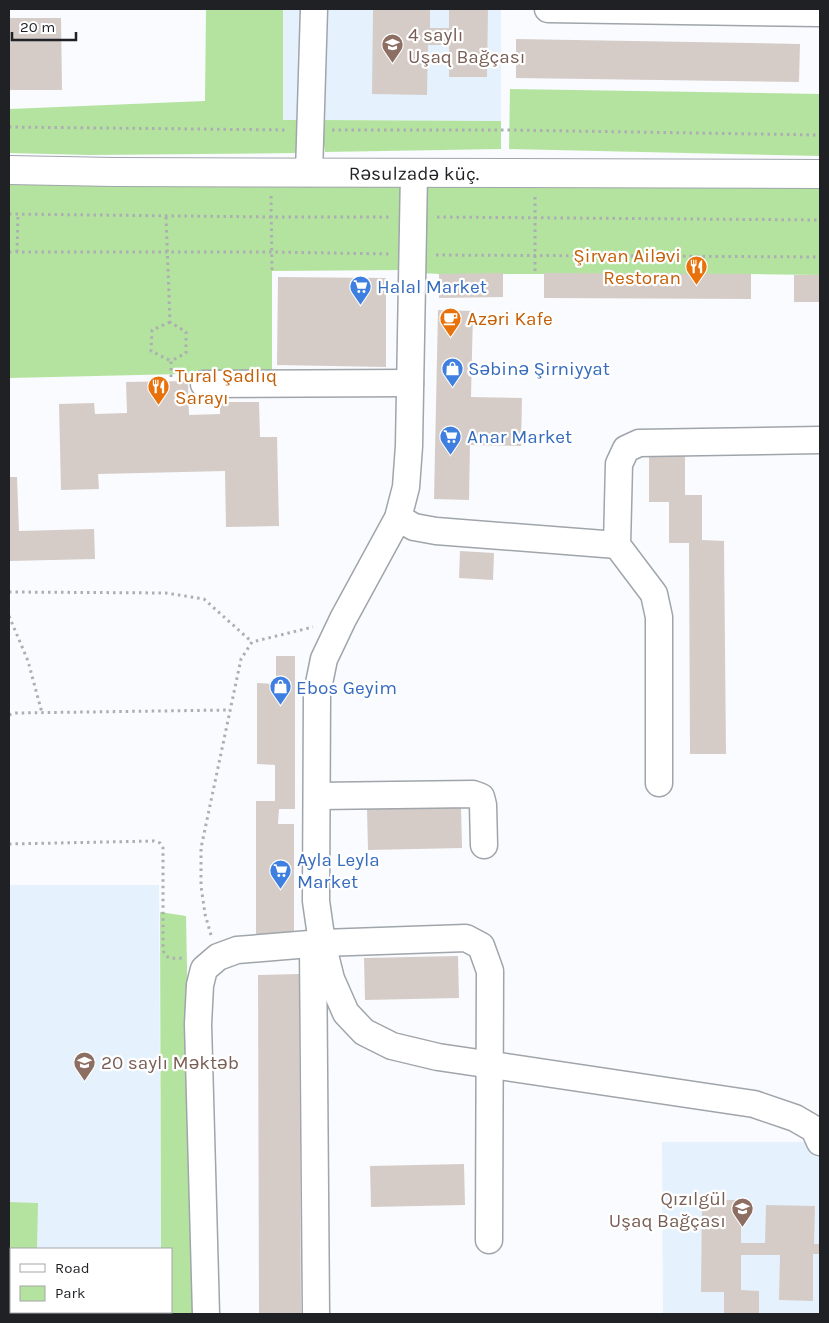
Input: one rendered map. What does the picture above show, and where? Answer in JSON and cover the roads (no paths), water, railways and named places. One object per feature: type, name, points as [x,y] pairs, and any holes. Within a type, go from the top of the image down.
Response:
[{"type":"main road","name":"Rəsulzadə küç.","points":[[9,170],[309,173],[820,174]]},
{"type":"lane","points":[[309,173],[314,9]]},
{"type":"lane","points":[[548,9],[820,13]]},
{"type":"lane","points":[[316,1314],[317,693],[324,659],[343,619],[398,518],[406,487],[410,446],[414,173]]},
{"type":"lane","points":[[204,384],[410,383]]},
{"type":"lane","points":[[659,783],[659,616],[654,594],[617,545],[619,464],[626,449],[639,443],[820,440]]},
{"type":"lane","points":[[398,518],[414,527],[436,531],[617,545]]},
{"type":"lane","points":[[317,796],[473,794],[480,797],[483,806],[484,845]]},
{"type":"lane","points":[[206,1314],[198,1024],[200,985],[211,963],[237,950],[318,944],[466,938],[481,946],[490,971],[488,1065],[489,1240]]},
{"type":"lane","points":[[318,944],[346,1013],[364,1032],[392,1046],[438,1057],[754,1104],[795,1118],[814,1129],[820,1142]]},
{"type":"place","name":"4 saylı Uşaq Bağçası","points":[[392,64]]},
{"type":"place","name":"Şirvan Ailəvi Restoran","points":[[697,285]]},
{"type":"place","name":"Halal Market","points":[[361,305]]},
{"type":"place","name":"Azəri Kafe","points":[[451,337]]},
{"type":"place","name":"Səbinə Şirniyyat","points":[[452,387]]},
{"type":"place","name":"Tural Şadlıq Sarayı","points":[[159,405]]},
{"type":"place","name":"Anar Market","points":[[451,455]]},
{"type":"place","name":"Ebos Geyim","points":[[280,706]]},
{"type":"place","name":"Ayla Leyla Market","points":[[281,889]]},
{"type":"place","name":"20 saylı Məktəb","points":[[85,1081]]},
{"type":"place","name":"Qızılgül Uşaq Bağçası","points":[[742,1228]]}]
